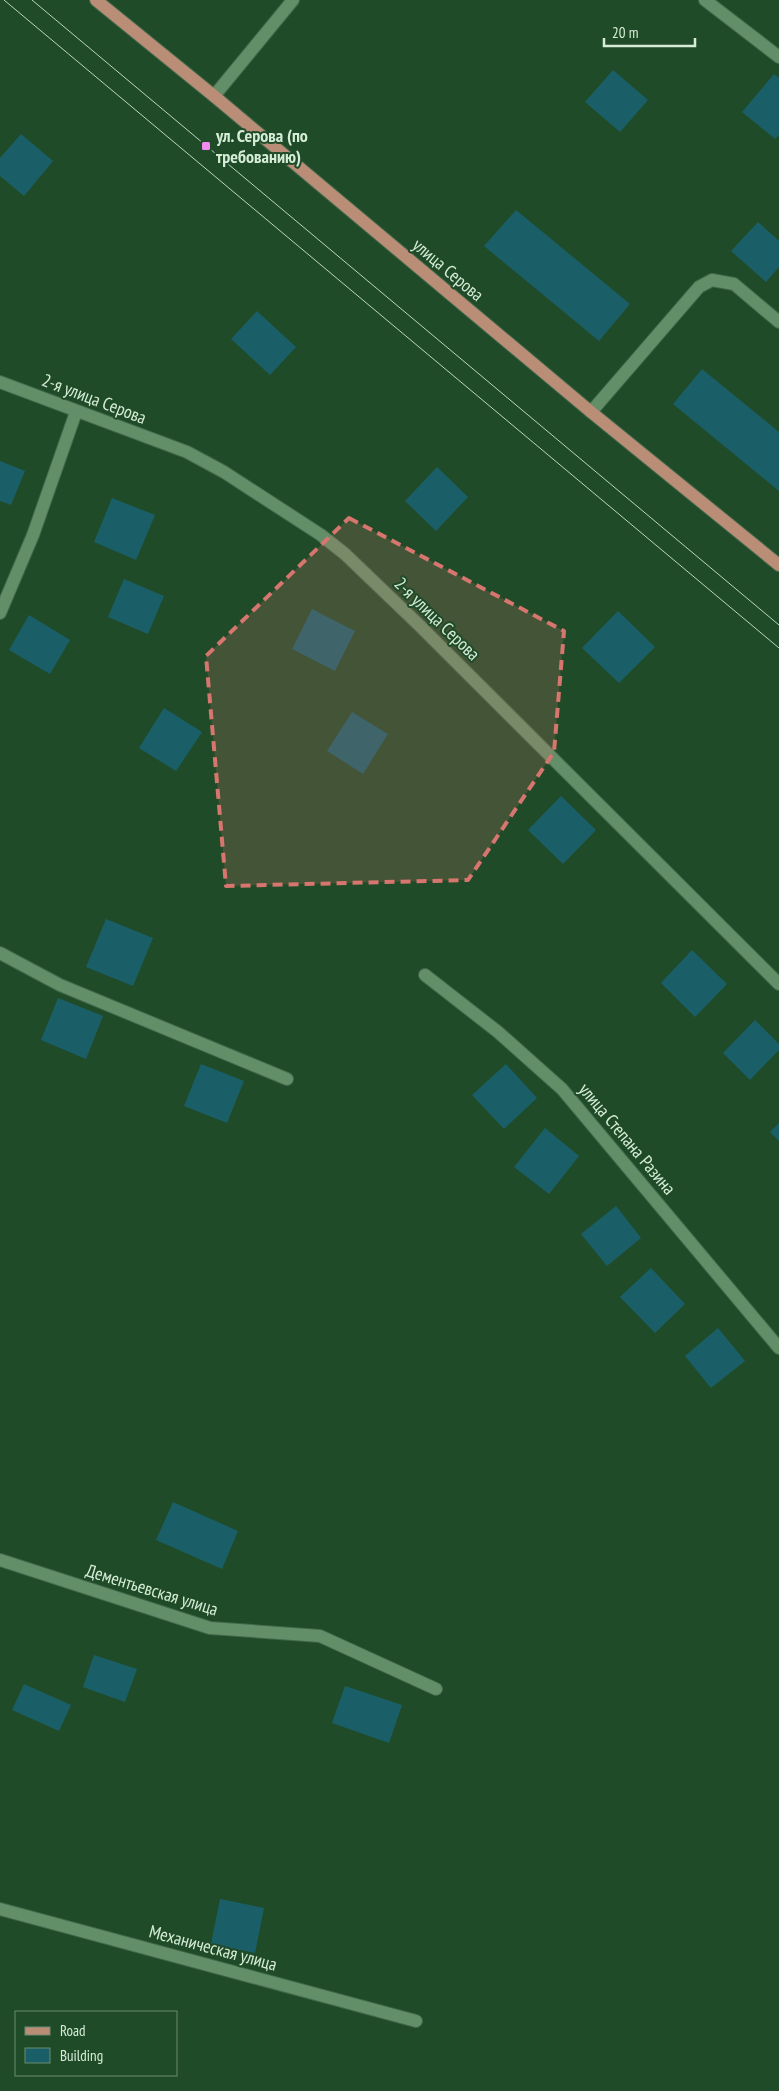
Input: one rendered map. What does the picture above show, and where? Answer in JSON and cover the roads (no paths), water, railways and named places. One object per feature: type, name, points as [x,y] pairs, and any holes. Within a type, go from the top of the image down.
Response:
[{"type":"main road","name":"улица Серова","points":[[96,0],[214,96],[591,412],[779,565]]},
{"type":"street","points":[[214,96],[293,0]]},
{"type":"street","points":[[705,0],[779,57]]},
{"type":"street","points":[[591,412],[699,287],[712,280],[734,284],[779,322]]},
{"type":"street","name":"2-я улица Серова","points":[[0,382],[187,452],[321,535],[345,554],[426,632],[779,984]]},
{"type":"street","points":[[0,613],[33,535],[76,412]]},
{"type":"street","points":[[0,953],[60,985],[287,1078]]},
{"type":"street","name":"улица Степана Разина","points":[[425,975],[498,1032],[562,1089],[779,1348]]},
{"type":"street","name":"Дементьевская улица","points":[[0,1560],[210,1628],[320,1636],[436,1689]]},
{"type":"street","name":"Механическая улица","points":[[0,1909],[416,2021]]},
{"type":"tram line","points":[[4,0],[779,648]]},
{"type":"tram line","points":[[32,0],[779,625]]},
{"type":"place","name":"ул. Серова (по требованию)","points":[[206,146]]}]
